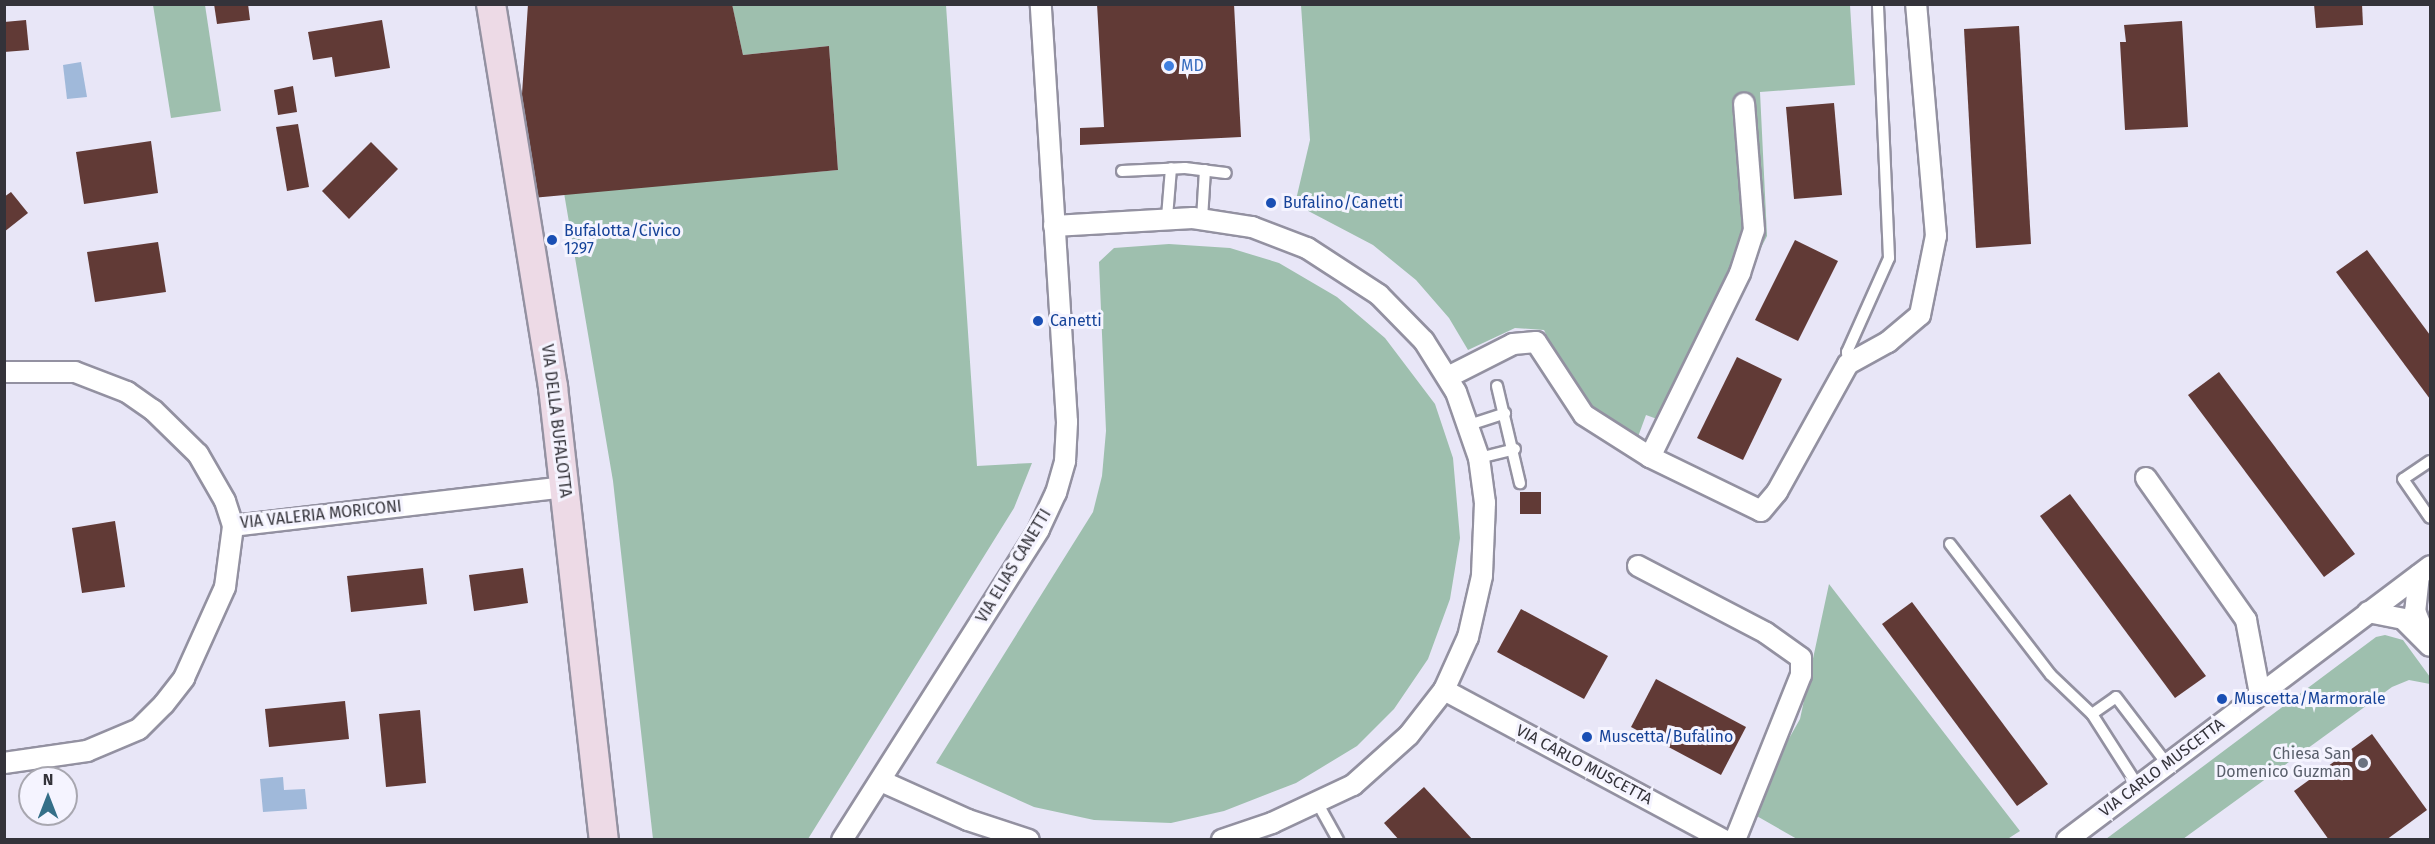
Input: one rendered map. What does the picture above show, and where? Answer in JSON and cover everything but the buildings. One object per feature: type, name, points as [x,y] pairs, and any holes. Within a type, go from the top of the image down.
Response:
[{"type":"street","name":"VIA DELLA BUFALOTTA","points":[[491,4],[553,387],[606,832]]},
{"type":"street","name":"VIA ELIAS CANETTI","points":[[842,840],[1039,529],[1056,493],[1065,461],[1067,428],[1041,4]]},
{"type":"street","points":[[1448,377],[1513,344],[1536,342],[1584,415],[1650,457],[1761,511],[1777,492],[1848,364],[1888,342],[1920,315],[1936,236],[1916,4]]},
{"type":"street","points":[[1650,457],[1740,273],[1754,230],[1744,103]]},
{"type":"street","points":[[1054,226],[1167,217],[1202,219],[1269,232],[1336,264],[1401,315],[1448,377],[1469,424],[1479,458],[1485,503],[1482,576],[1468,637],[1444,690],[1383,761],[1346,790],[1318,804],[1221,840]]},
{"type":"street","name":"VIA VALERIA MORICONI","points":[[4,372],[75,372],[127,392],[153,410],[198,454],[225,501],[233,526],[564,487]]},
{"type":"street","points":[[2146,478],[2246,620],[2260,694]]},
{"type":"street","points":[[4,763],[87,751],[106,744],[139,729],[164,704],[184,678],[225,587],[233,526]]},
{"type":"street","points":[[1638,566],[1766,633],[1800,658],[1800,675],[1735,840]]},
{"type":"street","points":[[2427,573],[2415,611],[2429,642]]},
{"type":"street","name":"VIA CARLO MUSCETTA","points":[[2067,840],[2368,612],[2427,573]]},
{"type":"street","points":[[2368,612],[2403,619],[2429,642]]},
{"type":"street","name":"VIA CARLO MUSCETTA","points":[[1444,690],[1724,840]]},
{"type":"street","points":[[881,781],[968,820],[1029,840]]},
{"type":"lane","points":[[1848,364],[1847,352],[1889,258],[1878,4]]},
{"type":"lane","points":[[1167,217],[1171,168]]},
{"type":"lane","points":[[1122,171],[1171,168],[1226,173]]},
{"type":"lane","points":[[1202,219],[1205,170]]},
{"type":"lane","points":[[1497,386],[1515,449],[1520,483]]},
{"type":"lane","points":[[1469,424],[1505,413]]},
{"type":"lane","points":[[1479,458],[1515,449]]},
{"type":"lane","points":[[2430,461],[2403,480],[2430,518]]},
{"type":"lane","points":[[1950,544],[2051,675],[2092,714],[2138,786]]},
{"type":"lane","points":[[2092,714],[2116,697],[2167,764]]},
{"type":"lane","points":[[1318,804],[1337,839]]},
{"type":"green space","points":[[153,5],[205,5],[221,111],[171,118]]},
{"type":"green space","points":[[732,5],[946,5],[977,466],[1032,463],[1014,508],[808,839],[653,839],[613,481],[564,193],[838,170],[829,46],[743,55]]},
{"type":"green space","points":[[1301,5],[1850,5],[1855,85],[1760,92],[1767,236],[1671,424],[1646,415],[1635,445],[1580,409],[1544,330],[1515,328],[1468,350],[1449,318],[1416,280],[1373,245],[1295,204],[1310,140]]},
{"type":"green space","points":[[1169,244],[1230,248],[1279,263],[1337,297],[1385,338],[1435,404],[1453,458],[1460,538],[1450,599],[1428,659],[1394,709],[1357,746],[1296,783],[1224,811],[1171,823],[1094,820],[1034,807],[936,763],[1093,512],[1102,476],[1106,431],[1099,262],[1114,248]]},
{"type":"green space","points":[[1829,584],[2020,831],[2006,840],[1797,839],[1748,811],[1800,719]]},
{"type":"green space","points":[[2385,635],[2403,640],[2430,677],[2430,684],[2409,680],[2392,687],[2183,839],[2106,839],[2376,637]]},
{"type":"water","points":[[81,62],[87,97],[67,99],[63,65]]},
{"type":"water","points":[[283,777],[284,790],[305,789],[307,809],[263,812],[260,779]]},
{"type":"place","name":"MD","points":[[1169,66]]},
{"type":"place","name":"Bufalino/Canetti","points":[[1271,203]]},
{"type":"place","name":"Bufalotta/Civico 1297","points":[[552,240]]},
{"type":"place","name":"Canetti","points":[[1038,321]]},
{"type":"place","name":"Muscetta/Marmorale","points":[[2222,699]]},
{"type":"place","name":"Muscetta/Bufalino","points":[[1587,737]]},
{"type":"place","name":"Chiesa San Domenico Guzman","points":[[2363,763]]}]
